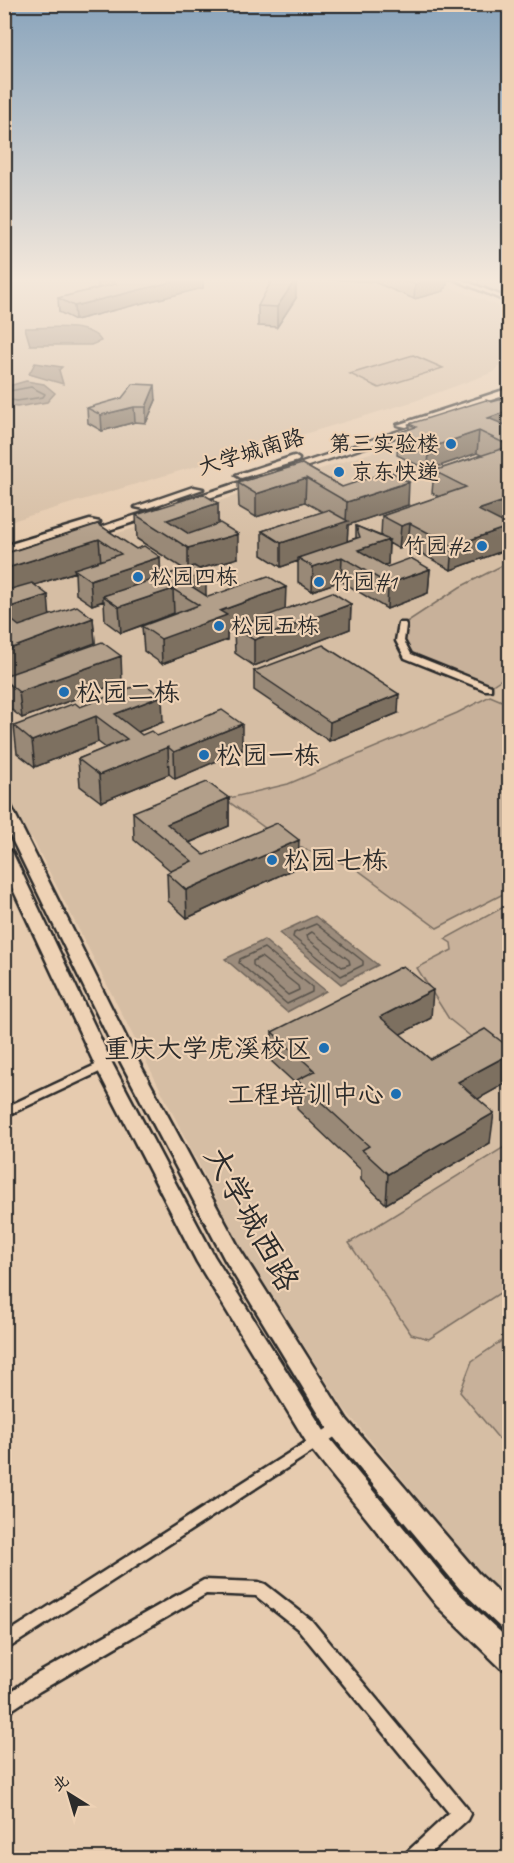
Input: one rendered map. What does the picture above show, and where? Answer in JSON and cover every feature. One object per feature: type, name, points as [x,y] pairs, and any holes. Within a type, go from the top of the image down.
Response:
[{"type":"main road","name":"大学城南路","points":[[4,550],[510,392]]},
{"type":"main road","name":"大学城南路","points":[[4,560],[510,400]]},
{"type":"main road","name":"大学城西路","points":[[4,806],[11,856],[104,1065],[207,1262],[318,1442],[446,1598],[510,1659]]},
{"type":"main road","name":"大学城西路","points":[[11,856],[126,1055],[232,1254],[339,1427],[469,1581],[510,1620]]},
{"type":"street","points":[[402,624],[400,641],[408,656],[488,688]]},
{"type":"street","points":[[4,1113],[104,1065]]},
{"type":"street","points":[[4,1644],[339,1427]]},
{"type":"street","points":[[4,1707],[34,1685],[204,1587],[259,1589],[305,1625],[461,1814],[413,1858]]},
{"type":"shaded area","points":[[5,365],[501,365],[494,372],[412,402],[5,523]]},
{"type":"shaded area","points":[[380,365],[436,365],[443,368],[379,388],[350,374]]},
{"type":"shaded area","name":"重庆大学虎溪校区","points":[[509,409],[509,1601],[481,1574],[345,1410],[241,1247],[32,838],[5,849],[5,569]]},
{"type":"shaded area","points":[[509,562],[509,674],[488,688],[408,656],[400,641],[402,625],[460,587]]},
{"type":"shaded area","points":[[490,696],[509,704],[509,891],[437,928],[355,868],[283,841],[225,799],[288,784],[457,713]]},
{"type":"shaded area","points":[[509,904],[509,1067],[449,1019],[417,968],[452,950],[451,943],[445,939]]},
{"type":"shaded area","points":[[509,1144],[509,1287],[429,1339],[411,1334],[349,1243]]},
{"type":"shaded area","points":[[509,1336],[509,1451],[460,1392],[472,1361]]},
{"type":"water","points":[[34,365],[62,367],[59,370],[63,384],[29,374]]},
{"type":"water","points":[[26,381],[44,384],[55,393],[47,402],[17,407],[5,405],[5,387]]},
{"type":"water","points":[[315,916],[378,965],[341,984],[279,933]]},
{"type":"water","points":[[264,940],[326,991],[287,1012],[225,959]]},
{"type":"building","points":[[133,384],[155,385],[146,407],[134,407],[101,415],[87,408],[122,398]]},
{"type":"building","points":[[510,397],[510,410],[488,418],[510,427],[510,446],[479,431],[429,448],[398,433],[416,427],[409,424],[486,400],[492,402]]},
{"type":"building","points":[[510,446],[510,499],[478,510],[510,526],[453,546],[410,523],[401,526],[382,516],[466,487],[434,471]]},
{"type":"building","points":[[302,464],[342,487],[390,471],[409,482],[347,502],[306,478],[256,494],[238,483]]},
{"type":"building","points":[[203,494],[218,503],[167,520],[189,534],[220,523],[238,534],[188,548],[136,515]]},
{"type":"building","points":[[328,510],[348,521],[281,543],[262,531]]},
{"type":"building","points":[[98,524],[136,549],[144,546],[160,557],[90,580],[74,569],[121,554],[99,539],[4,569],[4,554]]},
{"type":"building","points":[[356,526],[389,540],[358,550],[387,567],[411,558],[430,569],[388,584],[342,557],[313,567],[298,558],[360,537]]},
{"type":"building","points":[[194,566],[206,573],[183,581],[208,597],[268,576],[286,587],[220,611],[227,615],[161,639],[142,626],[199,605],[173,589],[119,607],[103,596]]},
{"type":"building","points":[[32,583],[48,595],[4,609],[4,591]]},
{"type":"building","points":[[332,592],[351,604],[254,640],[234,628]]},
{"type":"building","points":[[77,606],[93,618],[4,651],[4,614],[19,626]]},
{"type":"building","points":[[102,642],[121,656],[19,692],[4,680],[4,676]]},
{"type":"building","points":[[323,645],[399,694],[330,722],[254,671]]},
{"type":"building","points":[[143,683],[162,696],[115,714],[142,735],[151,731],[157,736],[222,710],[242,724],[174,752],[168,747],[99,775],[78,759],[127,739],[96,716],[32,741],[14,726],[75,703],[80,707]]},
{"type":"building","points":[[207,782],[229,798],[167,824],[204,855],[277,823],[299,840],[186,890],[167,873],[192,861],[133,812]]},
{"type":"building","name":"工程培训中心","points":[[403,966],[433,990],[380,1017],[430,1059],[485,1029],[510,1048],[510,1054],[458,1082],[494,1113],[388,1174],[362,1150],[369,1146],[297,1080],[315,1071],[272,1032]]},
{"type":"place","name":"第三实验楼","points":[[451,444]]},
{"type":"place","name":"京东快递","points":[[339,472]]},
{"type":"place","name":"竹园#2","points":[[482,546]]},
{"type":"place","name":"松园四栋","points":[[138,577]]},
{"type":"place","name":"竹园#1","points":[[319,582]]},
{"type":"place","name":"松园五栋","points":[[219,626]]},
{"type":"place","name":"松园二栋","points":[[64,692]]},
{"type":"place","name":"松园一栋","points":[[204,755]]},
{"type":"place","name":"松园七栋","points":[[272,860]]},
{"type":"place","name":"重庆大学虎溪校区","points":[[324,1048]]},
{"type":"place","name":"工程培训中心","points":[[396,1094]]}]
